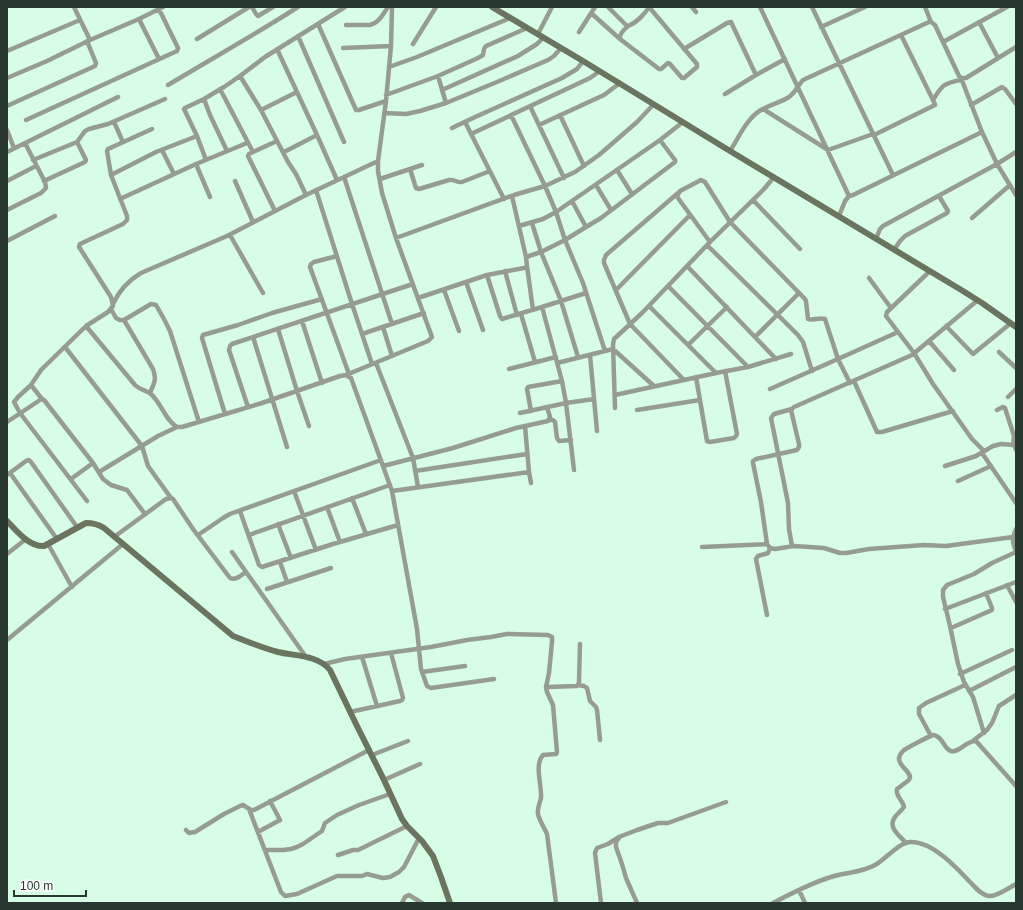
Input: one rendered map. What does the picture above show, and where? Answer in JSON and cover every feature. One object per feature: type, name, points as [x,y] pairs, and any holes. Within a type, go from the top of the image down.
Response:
[{"type":"street","points":[[7,106],[95,66],[96,63],[88,40],[74,7]]},
{"type":"street","points":[[196,39],[251,7],[258,16],[273,7]]},
{"type":"street","points":[[168,85],[298,7]]},
{"type":"street","points":[[206,160],[197,136],[184,109],[185,107],[204,99],[220,89],[277,49],[345,7]]},
{"type":"street","points":[[346,24],[374,24],[388,7]]},
{"type":"street","points":[[99,472],[158,436],[177,427],[182,427],[248,407],[348,374],[431,339],[431,333],[386,208],[378,171],[391,46],[392,7]]},
{"type":"street","points":[[492,7],[583,60],[730,151],[978,300],[1013,325],[974,354],[946,326]]},
{"type":"street","points":[[442,90],[518,56],[537,44],[552,7]]},
{"type":"street","points":[[579,32],[595,7]]},
{"type":"street","points":[[608,7],[628,26]]},
{"type":"street","points":[[591,13],[620,39],[656,67],[661,69],[668,63],[682,78],[686,78],[697,66],[649,7],[647,11],[621,33],[620,39]]},
{"type":"street","points":[[692,7],[696,12]]},
{"type":"street","points":[[760,7],[850,196]]},
{"type":"street","points":[[812,7],[873,135],[894,175]]},
{"type":"street","points":[[822,27],[865,7]]},
{"type":"street","points":[[924,7],[943,42],[958,76],[961,79],[982,132],[997,164],[1016,195]]},
{"type":"street","points":[[943,42],[1006,7]]},
{"type":"street","points":[[7,78],[47,62],[88,40],[139,19],[161,8],[178,48],[177,51],[26,120]]},
{"type":"street","points":[[413,44],[434,8]]},
{"type":"street","points":[[389,67],[417,57],[510,18]]},
{"type":"street","points":[[139,19],[159,59]]},
{"type":"street","points":[[7,51],[80,20]]},
{"type":"street","points":[[684,49],[731,22],[756,75]]},
{"type":"street","points":[[730,151],[748,122],[757,112],[790,96],[803,80],[931,22]]},
{"type":"street","points":[[979,22],[998,58]]},
{"type":"street","points":[[318,24],[356,110],[386,101]]},
{"type":"street","points":[[386,95],[438,76],[478,58],[483,55],[486,46],[527,28]]},
{"type":"street","points":[[828,150],[873,135],[934,106],[935,103],[901,35]]},
{"type":"street","points":[[298,36],[344,142]]},
{"type":"street","points":[[343,48],[391,46]]},
{"type":"street","points":[[933,100],[945,84],[966,78],[1016,47]]},
{"type":"street","points":[[384,113],[406,114],[446,103],[548,60],[561,48]]},
{"type":"street","points":[[277,49],[337,180]]},
{"type":"street","points":[[725,94],[785,59]]},
{"type":"street","points":[[452,128],[562,78],[577,69],[583,60]]},
{"type":"street","points":[[471,134],[590,78],[600,71]]},
{"type":"street","points":[[240,76],[261,110],[306,195]]},
{"type":"street","points":[[438,76],[446,103]]},
{"type":"street","points":[[539,125],[604,95],[620,83]]},
{"type":"street","points":[[971,105],[1002,87],[1016,104]]},
{"type":"street","points":[[220,89],[253,152]]},
{"type":"street","points":[[261,110],[297,92]]},
{"type":"street","points":[[7,152],[118,97]]},
{"type":"street","points":[[33,160],[77,142],[89,129],[114,122],[165,99]]},
{"type":"street","points":[[204,99],[210,116],[228,151]]},
{"type":"street","points":[[396,238],[504,198],[545,186],[564,178],[599,156],[654,104]]},
{"type":"street","points":[[530,106],[564,178]]},
{"type":"street","points":[[762,109],[828,150]]},
{"type":"street","points":[[511,115],[556,212],[565,240],[578,270],[605,351]]},
{"type":"street","points":[[560,115],[584,166]]},
{"type":"street","points":[[114,122],[123,142]]},
{"type":"street","points":[[465,122],[504,198]]},
{"type":"street","points":[[519,226],[543,219],[556,212],[660,140],[683,122]]},
{"type":"street","points":[[113,304],[111,298],[79,247],[80,244],[126,222],[128,218],[111,175],[107,152],[108,149],[152,129]]},
{"type":"street","points":[[7,130],[14,148]]},
{"type":"street","points":[[839,216],[845,201],[850,196],[982,132]]},
{"type":"street","points":[[284,152],[317,135]]},
{"type":"street","points":[[111,175],[162,150],[197,136]]},
{"type":"street","points":[[526,257],[541,252],[565,240],[586,227],[612,210],[675,162],[660,140]]},
{"type":"street","points":[[275,211],[249,159],[249,155],[277,141]]},
{"type":"street","points":[[44,181],[85,162],[86,160],[77,142]]},
{"type":"street","points":[[120,199],[248,142]]},
{"type":"street","points":[[7,210],[41,193],[46,188],[25,143]]},
{"type":"street","points":[[162,150],[174,174]]},
{"type":"street","points":[[876,239],[880,229],[883,226],[940,196],[1016,152]]},
{"type":"street","points":[[87,501],[20,413],[14,402],[15,399],[31,385],[42,370],[86,326],[111,309],[117,296],[135,277],[230,235],[316,190],[378,161]]},
{"type":"street","points":[[196,164],[210,197]]},
{"type":"street","points":[[380,179],[422,165]]},
{"type":"street","points":[[7,181],[36,166]]},
{"type":"street","points":[[410,169],[416,188],[419,189],[449,180],[459,183],[490,171]]},
{"type":"street","points":[[617,170],[632,194]]},
{"type":"street","points":[[344,177],[392,324]]},
{"type":"street","points":[[615,408],[614,339],[649,306],[774,177]]},
{"type":"street","points":[[235,181],[253,222]]},
{"type":"street","points":[[684,380],[630,324],[604,263],[604,257],[678,193],[698,181],[704,181],[730,222],[806,302],[808,319],[825,319],[838,359],[852,382],[876,432],[882,432],[953,411]]},
{"type":"street","points":[[596,184],[612,210]]},
{"type":"street","points":[[972,218],[1010,185]]},
{"type":"street","points":[[316,190],[362,334],[413,458],[418,487]]},
{"type":"street","points":[[678,193],[678,198],[708,244],[801,338],[812,370]]},
{"type":"street","points":[[512,196],[526,257],[533,310]]},
{"type":"street","points":[[894,250],[905,236],[947,213],[948,211],[940,196]]},
{"type":"street","points":[[753,200],[800,249]]},
{"type":"street","points":[[572,201],[586,227]]},
{"type":"street","points":[[616,290],[690,215]]},
{"type":"street","points":[[7,241],[55,216]]},
{"type":"street","points":[[532,223],[578,357]]},
{"type":"street","points":[[230,235],[263,293]]},
{"type":"street","points":[[337,256],[314,262],[310,265],[310,269],[392,491],[417,630],[420,649],[420,663],[427,686],[431,688],[494,680]]},
{"type":"street","points":[[418,298],[487,275],[524,268],[527,266]]},
{"type":"street","points":[[687,266],[776,359]]},
{"type":"street","points":[[506,271],[535,362]]},
{"type":"street","points":[[930,271],[887,312],[886,316],[972,439],[983,452],[1016,503]]},
{"type":"street","points":[[487,275],[501,318],[504,319],[586,293]]},
{"type":"street","points":[[869,278],[891,308]]},
{"type":"street","points":[[466,282],[483,330]]},
{"type":"street","points":[[248,407],[229,348],[232,344],[413,284]]},
{"type":"street","points":[[668,286],[748,367]]},
{"type":"street","points":[[444,290],[459,331]]},
{"type":"street","points":[[755,337],[799,293]]},
{"type":"street","points":[[225,414],[202,338],[203,335],[322,299]]},
{"type":"street","points":[[792,546],[788,529],[788,503],[771,418],[774,414],[792,409],[914,354],[978,300]]},
{"type":"street","points":[[111,309],[118,320],[124,320],[151,304],[156,305],[170,331],[199,422]]},
{"type":"street","points":[[649,306],[716,373]]},
{"type":"street","points":[[542,307],[562,381],[574,470]]},
{"type":"street","points":[[688,345],[727,307]]},
{"type":"street","points":[[362,334],[424,313]]},
{"type":"street","points":[[124,320],[155,374],[156,380],[150,393]]},
{"type":"street","points":[[302,321],[322,383]]},
{"type":"street","points":[[86,326],[135,385],[141,390],[150,393],[172,423],[177,427]]},
{"type":"street","points":[[383,327],[392,356]]},
{"type":"street","points":[[278,329],[296,391],[309,426]]},
{"type":"street","points":[[770,389],[898,332]]},
{"type":"street","points":[[253,337],[287,447]]},
{"type":"street","points":[[929,341],[954,370]]},
{"type":"street","points":[[65,346],[142,446],[148,466],[230,578],[234,580],[246,572]]},
{"type":"street","points":[[557,363],[613,349]]},
{"type":"street","points":[[613,349],[654,386]]},
{"type":"street","points":[[999,352],[1016,368]]},
{"type":"street","points":[[615,395],[748,367],[791,354]]},
{"type":"street","points":[[590,355],[597,431]]},
{"type":"street","points":[[509,369],[556,357]]},
{"type":"street","points":[[696,377],[708,441],[710,442],[735,437],[737,434],[725,371]]},
{"type":"street","points":[[531,411],[527,389],[528,387],[562,381]]},
{"type":"street","points":[[31,385],[93,463],[103,479],[115,487],[125,489],[130,492],[145,514]]},
{"type":"street","points":[[1008,396],[1016,389]]},
{"type":"street","points":[[7,422],[42,399]]},
{"type":"street","points":[[520,413],[566,403],[594,399]]},
{"type":"street","points":[[637,410],[700,400]]},
{"type":"street","points":[[997,410],[1003,406],[1005,408],[1015,435],[1014,445],[1016,450]]},
{"type":"street","points":[[548,407],[550,417],[549,420]]},
{"type":"street","points":[[767,615],[756,559],[758,556],[768,553],[768,546],[753,461],[756,459],[797,450],[799,447],[792,409]]},
{"type":"street","points":[[383,466],[453,448],[549,420],[553,420],[555,422],[557,438],[559,441],[571,440]]},
{"type":"street","points":[[525,426],[531,483]]},
{"type":"street","points":[[945,466],[971,458],[996,445],[1014,445]]},
{"type":"street","points":[[415,471],[527,454]]},
{"type":"street","points":[[57,539],[8,474],[26,461],[29,460],[31,462],[77,527]]},
{"type":"street","points":[[198,535],[223,518],[240,511],[381,460]]},
{"type":"street","points":[[71,479],[93,463]]},
{"type":"street","points":[[958,481],[991,466]]},
{"type":"street","points":[[392,491],[529,472]]},
{"type":"street","points":[[249,535],[390,484]]},
{"type":"street","points":[[294,491],[316,550]]},
{"type":"street","points":[[114,536],[166,499],[171,498]]},
{"type":"street","points":[[352,498],[366,534]]},
{"type":"street","points":[[327,507],[340,542]]},
{"type":"street","points":[[240,511],[260,566],[263,567],[398,525]]},
{"type":"street","points":[[7,521],[32,544],[39,546],[44,546],[86,523],[98,524],[233,636],[276,651],[315,659],[324,664],[330,670],[398,811],[407,826],[419,838],[433,856],[450,903]]},
{"type":"street","points":[[278,524],[291,558]]},
{"type":"street","points":[[984,733],[973,697],[960,674],[942,593],[944,587],[974,574],[996,561],[1016,552],[1013,537],[1016,529]]},
{"type":"street","points":[[702,547],[768,546],[775,549],[792,546],[827,548],[837,552],[846,553],[869,549],[924,545],[946,546],[1013,537]]},
{"type":"street","points":[[7,554],[26,539]]},
{"type":"street","points":[[48,544],[72,587]]},
{"type":"street","points":[[7,640],[123,544]]},
{"type":"street","points":[[232,552],[306,657]]},
{"type":"street","points":[[280,562],[287,582]]},
{"type":"street","points":[[267,589],[331,568]]},
{"type":"street","points":[[946,609],[1016,582]]},
{"type":"street","points":[[1007,585],[1016,602]]},
{"type":"street","points":[[951,628],[992,610],[986,593]]},
{"type":"street","points":[[324,664],[345,659],[420,649],[467,640],[492,638],[507,634],[548,635],[552,637],[549,673],[546,687],[553,704],[558,752],[556,754],[543,754],[540,759],[539,768],[541,795],[538,812],[542,826],[547,834],[556,903]]},
{"type":"street","points":[[578,685],[580,644]]},
{"type":"street","points":[[960,674],[1012,650]]},
{"type":"street","points":[[350,712],[400,701],[403,699],[391,653]]},
{"type":"street","points":[[362,657],[377,706]]},
{"type":"street","points":[[422,672],[465,666]]},
{"type":"street","points":[[970,691],[1016,667]]},
{"type":"street","points":[[546,687],[578,685],[587,688],[590,701],[596,707],[600,740]]},
{"type":"street","points":[[931,736],[919,714],[919,708],[926,703],[965,685]]},
{"type":"street","points":[[906,844],[893,828],[892,824],[894,818],[904,808],[896,792],[897,789],[908,781],[910,777],[909,773],[900,763],[900,757],[903,750],[934,735],[938,737],[947,748],[952,751],[956,750],[984,733],[989,727],[999,706],[1016,695]]},
{"type":"street","points":[[974,740],[978,742],[1016,786]]},
{"type":"street","points":[[186,830],[189,833],[195,832],[240,806],[245,806],[254,810],[370,753],[408,741]]},
{"type":"street","points":[[384,780],[420,764]]},
{"type":"street","points":[[265,850],[287,850],[300,846],[322,831],[325,823],[337,815],[390,794]]},
{"type":"street","points":[[258,832],[280,820],[270,801]]},
{"type":"street","points":[[601,903],[595,852],[598,847],[608,844],[619,837],[658,823],[668,823],[726,802]]},
{"type":"street","points":[[249,809],[281,892],[283,895],[288,896],[337,876],[362,876],[368,874],[383,878],[390,877],[404,868],[419,838]]},
{"type":"street","points":[[338,855],[353,850],[358,850],[407,826]]},
{"type":"street","points":[[619,837],[616,842],[616,847],[626,878],[637,903]]},
{"type":"street","points":[[773,903],[779,902],[810,884],[833,876],[856,872],[868,868],[880,862],[900,846],[911,842],[918,843],[933,850],[947,860],[986,896],[994,896],[1016,884]]},
{"type":"street","points":[[799,890],[805,903]]},
{"type":"street","points":[[402,903],[405,897],[409,895],[422,903]]}]
